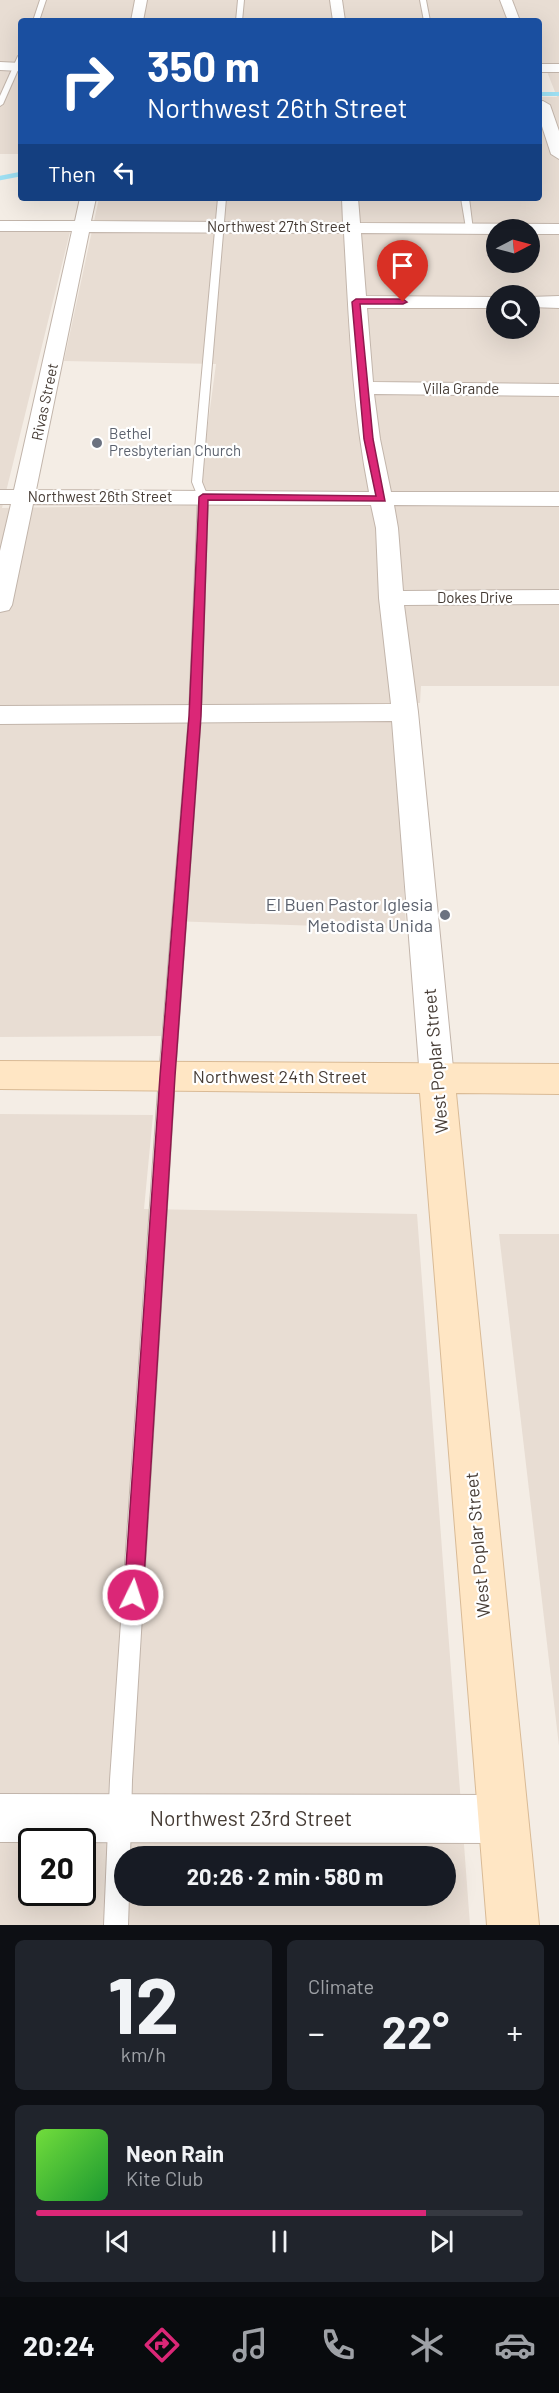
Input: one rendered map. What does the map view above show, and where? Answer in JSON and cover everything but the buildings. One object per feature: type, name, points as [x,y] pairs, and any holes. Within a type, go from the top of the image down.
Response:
[{"type":"street","points":[[137,18],[141,0]]},
{"type":"street","points":[[336,0],[339,18]]},
{"type":"street","points":[[506,0],[513,18]]},
{"type":"street","points":[[0,66],[18,63]]},
{"type":"street","points":[[542,68],[559,68]]},
{"type":"street","points":[[543,105],[559,154]]},
{"type":"street","name":"Rivas Street","points":[[0,605],[25,498],[87,201]]},
{"type":"street","name":"West Poplar Street","points":[[350,201],[363,388],[369,439],[387,528],[391,598],[405,712],[513,1925]]},
{"type":"street","name":"Northwest 27th Street","points":[[0,226],[559,229]]},
{"type":"street","points":[[356,302],[486,302]]},
{"type":"street","points":[[540,302],[559,302]]},
{"type":"street","name":"Villa Grande","points":[[363,388],[559,390]]},
{"type":"street","name":"Northwest 26th Street","points":[[0,497],[559,499]]},
{"type":"street","name":"Dokes Drive","points":[[391,598],[559,597]]},
{"type":"street","points":[[0,715],[195,716],[405,712]]},
{"type":"street","name":"Northwest 24th Street","points":[[0,1075],[559,1079]]},
{"type":"street","name":"Northwest 23rd Street","points":[[0,1818],[503,1819]]},
{"type":"lane","points":[[37,18],[44,0]]},
{"type":"lane","points":[[239,18],[241,0]]},
{"type":"lane","points":[[423,0],[426,18]]},
{"type":"lane","points":[[0,104],[18,65]]},
{"type":"lane","points":[[116,1925],[120,1819],[167,1076],[195,716],[203,497],[197,482],[222,201]]},
{"type":"lane","points":[[466,201],[470,228]]},
{"type":"shaded area","points":[[0,0],[559,0],[559,686],[421,686],[420,703],[395,703],[406,929],[171,921],[161,1036],[0,1037],[0,231],[70,232],[2,508],[197,505],[216,364],[64,361],[98,201],[542,201],[542,97],[557,97],[544,64],[542,64],[542,18],[18,18],[18,154],[0,154]]},
{"type":"shaded area","points":[[0,1114],[153,1115],[144,1209],[417,1214],[470,1925],[0,1925]]},
{"type":"shaded area","points":[[499,1234],[559,1234],[559,1746]]},
{"type":"waterway","points":[[542,94],[559,94]]},
{"type":"waterway","points":[[0,178],[18,175]]},
{"type":"place","name":"Bethel Presbyterian Church","points":[[97,443]]},
{"type":"place","name":"El Buen Pastor Iglesia Metodista Unida","points":[[445,915]]},
{"type":"route","points":[[133,1595],[167,1076],[195,716],[203,497],[381,499],[369,439],[356,302],[403,302]]}]
